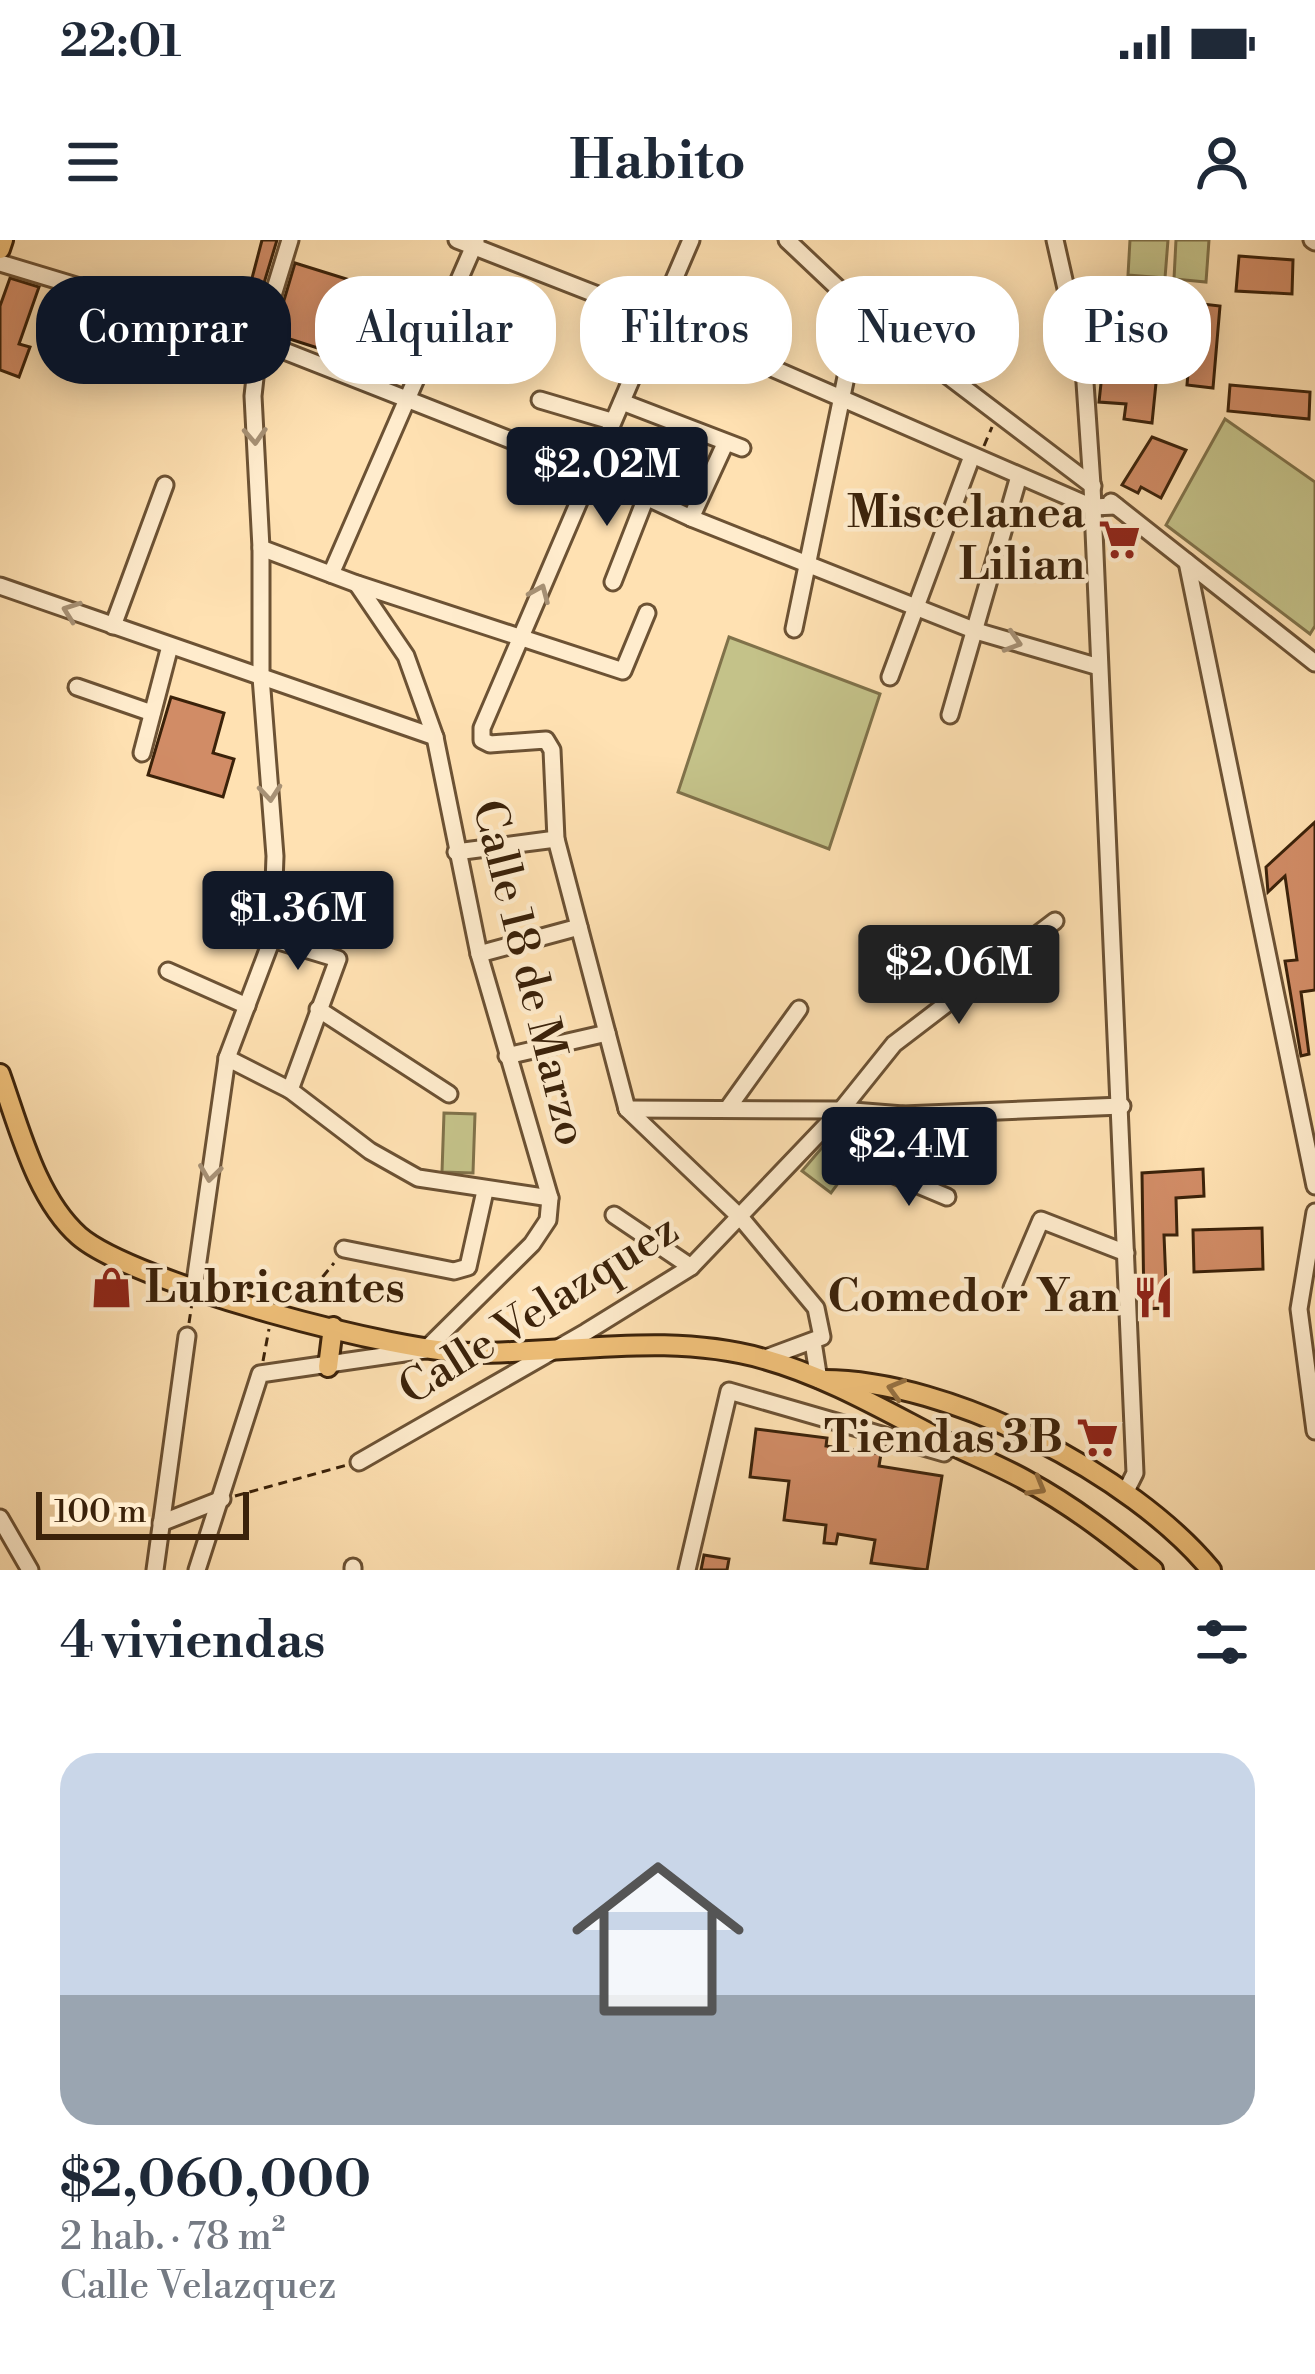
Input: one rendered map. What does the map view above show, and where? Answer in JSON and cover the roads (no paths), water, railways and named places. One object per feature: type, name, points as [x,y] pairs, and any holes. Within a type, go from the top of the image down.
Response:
[{"type":"main road","points":[[0,249],[3,240]]},
{"type":"main road","points":[[0,1074],[54,1206],[79,1236],[123,1264],[194,1289],[425,1350],[474,1353],[675,1345],[763,1359],[819,1380],[1025,1480],[1098,1524],[1153,1570]]},
{"type":"main road","points":[[328,1367],[333,1327]]},
{"type":"main road","points":[[819,1380],[862,1380],[1036,1438],[1102,1474],[1211,1570]]},
{"type":"main road","points":[[947,1442],[948,1429],[967,1412]]},
{"type":"street","points":[[279,276],[290,240]]},
{"type":"street","points":[[457,240],[580,287]]},
{"type":"street","points":[[676,276],[691,240]]},
{"type":"street","points":[[788,240],[826,276]]},
{"type":"street","points":[[1055,240],[1084,368],[1092,485],[1135,1473],[1125,1493]]},
{"type":"street","points":[[331,574],[475,243]]},
{"type":"street","points":[[0,263],[43,276]]},
{"type":"street","points":[[291,353],[592,472],[691,518],[916,608],[1099,667]]},
{"type":"street","points":[[792,376],[1092,507],[1116,506]]},
{"type":"street","points":[[194,1289],[227,1058],[272,938],[275,856],[261,676],[254,384]]},
{"type":"street","points":[[630,384],[482,728],[482,740],[490,744],[546,740],[552,750],[556,839],[627,1109],[741,1218],[816,1308],[822,1337],[763,1359]]},
{"type":"street","points":[[794,629],[845,384]]},
{"type":"street","points":[[959,384],[1315,663]]},
{"type":"street","points":[[540,400],[611,422]]},
{"type":"street","points":[[622,402],[733,446],[691,518]]},
{"type":"street","points":[[890,677],[975,457]]},
{"type":"street","points":[[950,715],[1019,476]]},
{"type":"street","points":[[112,626],[165,485]]},
{"type":"street","points":[[613,582],[647,495]]},
{"type":"street","points":[[261,548],[623,671],[647,613]]},
{"type":"street","points":[[1187,562],[1315,1186]]},
{"type":"street","name":"Calle 18 de Marzo","points":[[357,584],[406,656],[435,737],[479,954],[550,1198],[548,1220],[532,1244],[425,1350]]},
{"type":"street","points":[[0,586],[435,737]]},
{"type":"street","points":[[142,753],[170,646]]},
{"type":"street","points":[[77,687],[152,712]]},
{"type":"street","points":[[456,852],[556,839]]},
{"type":"street","name":"Calle Velazquez","points":[[359,1462],[691,1267],[842,1110],[894,1044],[1055,921]]},
{"type":"street","points":[[479,954],[579,927]]},
{"type":"street","points":[[272,938],[338,959],[290,1090]]},
{"type":"street","points":[[168,971],[247,1006]]},
{"type":"street","points":[[318,1009],[449,1094]]},
{"type":"street","points":[[728,1108],[799,1009]]},
{"type":"street","points":[[507,1056],[607,1033]]},
{"type":"street","points":[[227,1058],[290,1090],[370,1151],[418,1178],[550,1198]]},
{"type":"street","points":[[627,1109],[842,1110],[903,1115],[1122,1106]]},
{"type":"street","points":[[903,1115],[892,1174],[947,1197]]},
{"type":"street","points":[[344,1249],[454,1271],[468,1268],[484,1191]]},
{"type":"street","points":[[1315,1212],[1299,1309],[1315,1431]]},
{"type":"street","points":[[614,1215],[691,1267]]},
{"type":"street","points":[[1012,1288],[1041,1220],[1126,1253]]},
{"type":"street","points":[[154,1570],[187,1336]]},
{"type":"street","points":[[813,1342],[819,1380]]},
{"type":"street","points":[[197,1570],[260,1374],[425,1350]]},
{"type":"street","points":[[687,1570],[729,1391],[944,1453],[947,1442]]},
{"type":"street","points":[[161,1523],[222,1499]]},
{"type":"street","points":[[0,1518],[30,1570]]},
{"type":"place","name":"Miscelanea Lilian","points":[[1119,539]]},
{"type":"place","name":"Lubricantes","points":[[111,1288]]},
{"type":"place","name":"Comedor Yan","points":[[1153,1297]]},
{"type":"place","name":"Tiendas 3B","points":[[1097,1438]]}]
